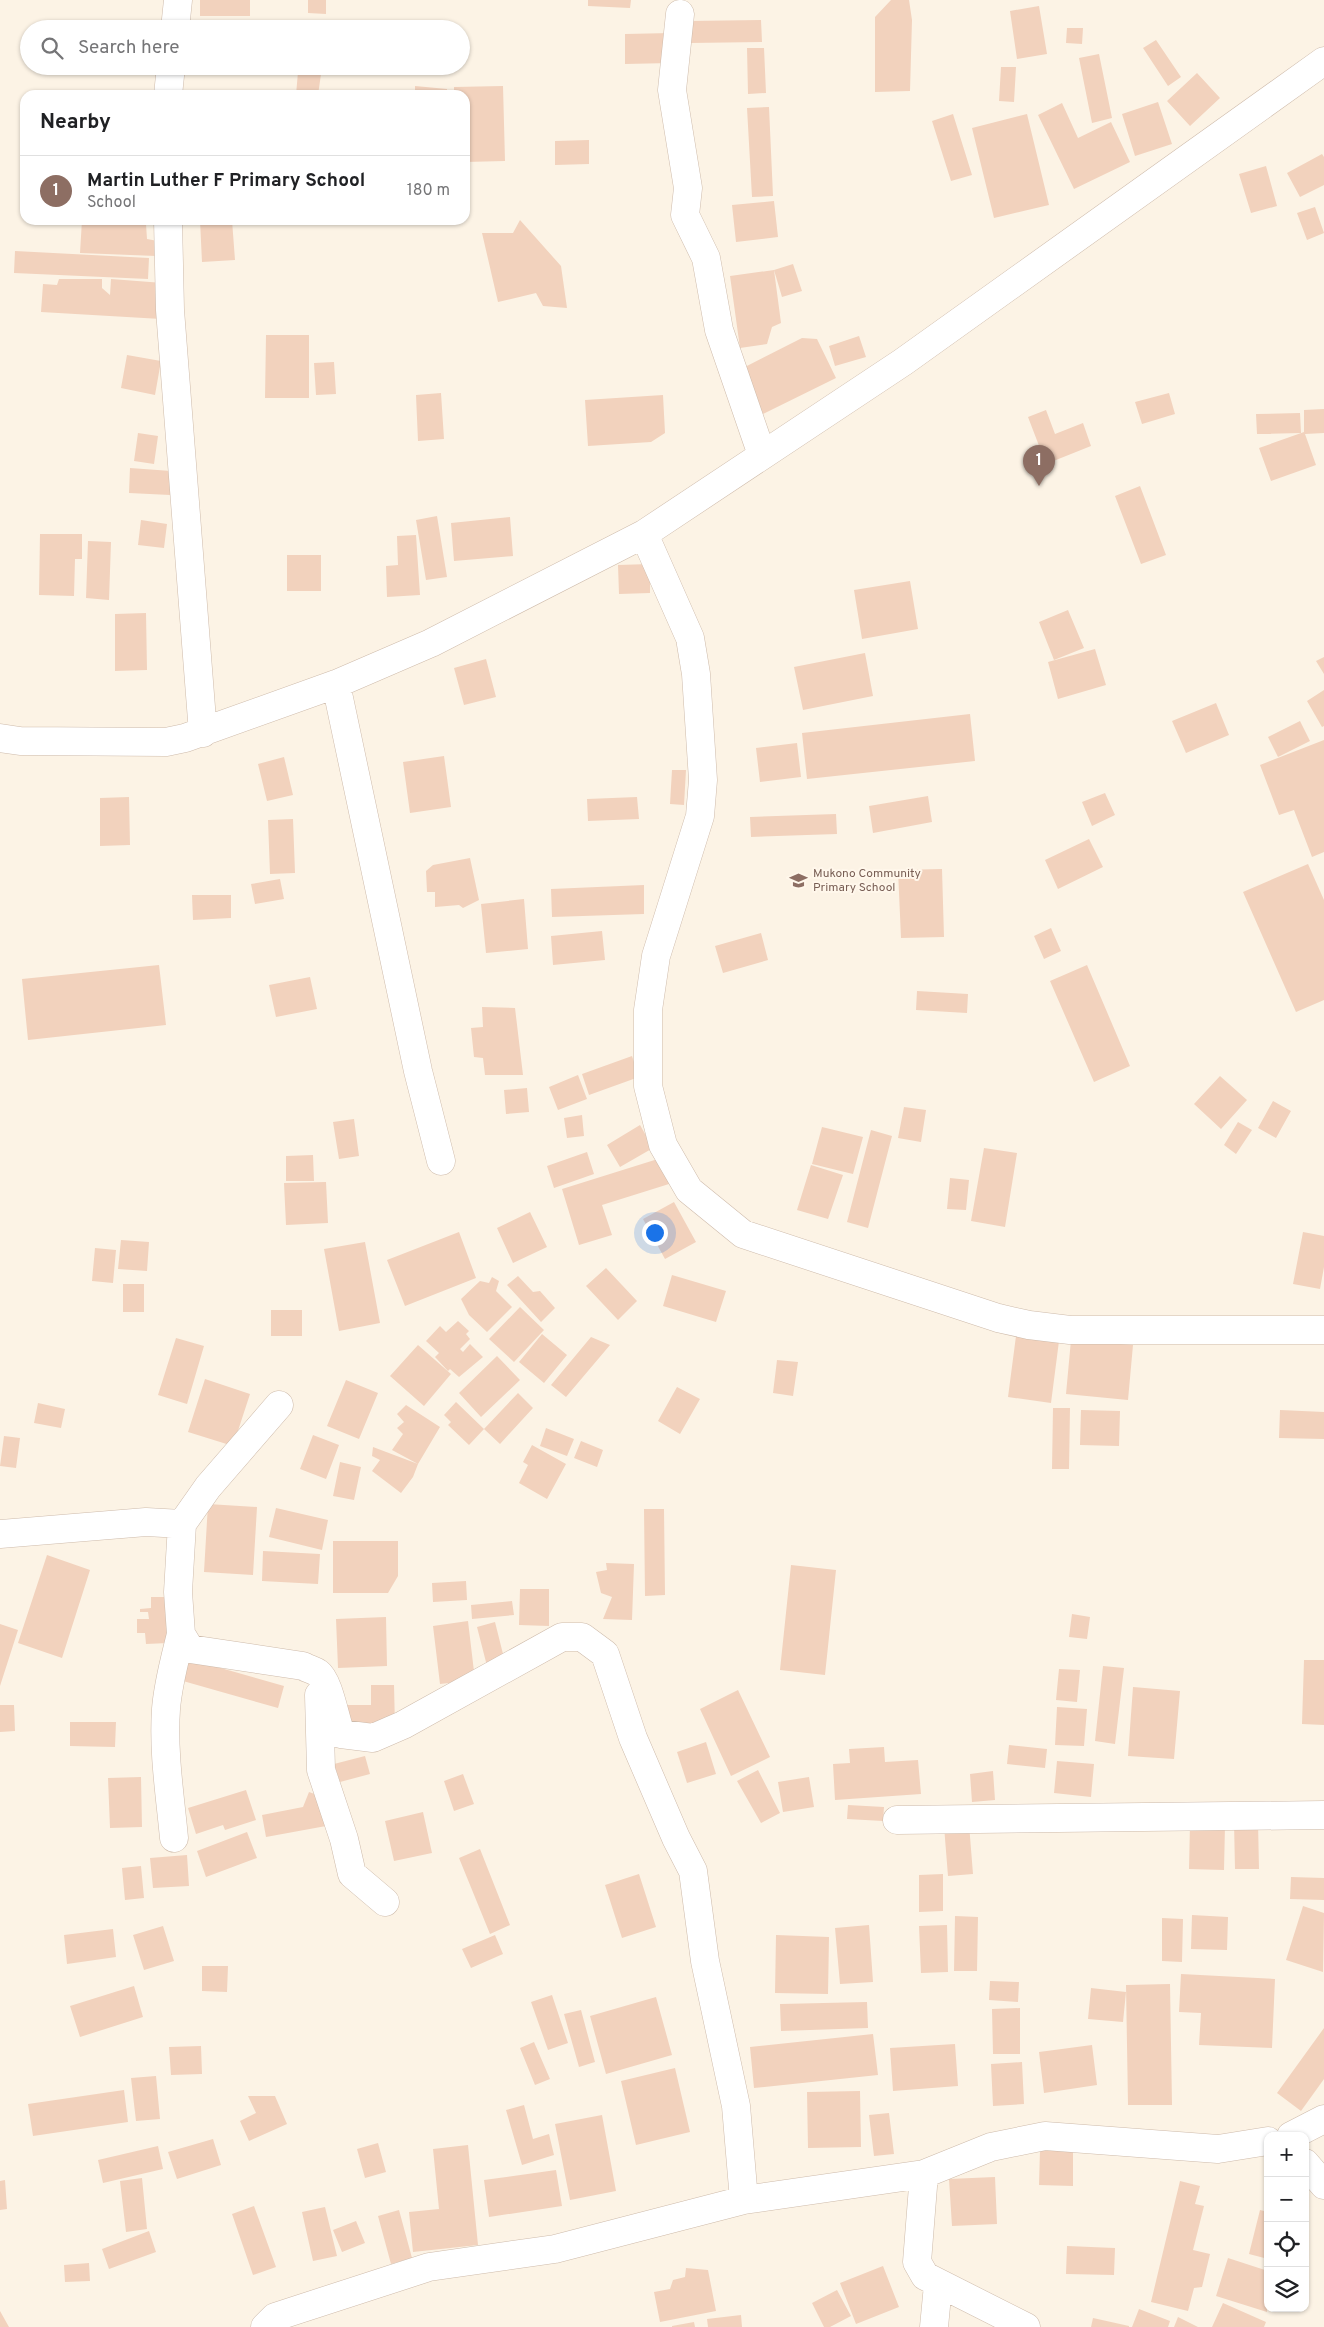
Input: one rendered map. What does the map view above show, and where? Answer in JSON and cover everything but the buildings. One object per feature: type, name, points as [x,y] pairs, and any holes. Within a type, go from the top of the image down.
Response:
[{"type":"street","points":[[176,20],[178,0]]},
{"type":"street","points":[[680,14],[672,90],[688,188],[685,215],[706,258],[719,330],[762,456]]},
{"type":"street","points":[[0,738],[20,741],[166,742],[203,733],[336,684],[431,643],[644,534],[903,362],[1324,61]]},
{"type":"street","points":[[169,90],[170,75]]},
{"type":"street","points":[[168,225],[170,310],[203,733]]},
{"type":"street","points":[[644,534],[690,638],[696,674],[703,780],[700,816],[656,956],[648,1010],[648,1086],[663,1145],[689,1190],[743,1234],[998,1318],[1029,1325],[1070,1330],[1324,1330]]},
{"type":"street","points":[[336,684],[416,1062],[441,1161]]},
{"type":"street","points":[[174,1838],[166,1754],[166,1709],[170,1676],[181,1634],[178,1592],[182,1524],[208,1487],[279,1405]]},
{"type":"street","points":[[0,1534],[146,1522],[182,1524]]},
{"type":"street","points":[[181,1634],[190,1649],[303,1666],[319,1674],[327,1685],[333,1714],[341,1734],[374,1738],[403,1725],[562,1637],[582,1637],[605,1654],[633,1738],[676,1838],[693,1871],[705,1960],[736,2106],[744,2200]]},
{"type":"street","points":[[319,1674],[321,1770],[344,1839],[352,1874],[385,1902]]},
{"type":"street","points":[[897,1820],[1324,1815]]},
{"type":"street","points":[[1299,2132],[1324,2119]]},
{"type":"street","points":[[265,2327],[275,2317],[429,2267],[556,2248],[744,2200],[924,2174],[991,2147],[1045,2136],[1218,2150],[1264,2142]]},
{"type":"street","points":[[1309,2168],[1324,2185]]},
{"type":"street","points":[[924,2174],[917,2262],[925,2276],[938,2285],[1026,2327]]},
{"type":"street","points":[[934,2327],[938,2285]]},
{"type":"place","name":"Martin Luther F Primary School","points":[[1039,486]]},
{"type":"place","name":"Mukono Community Primary School","points":[[799,881]]}]
